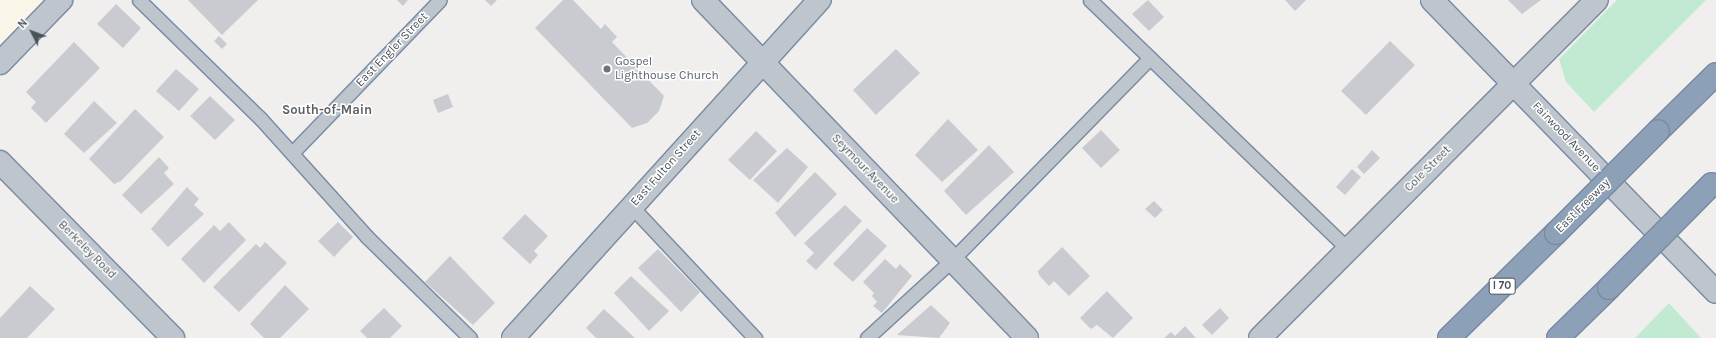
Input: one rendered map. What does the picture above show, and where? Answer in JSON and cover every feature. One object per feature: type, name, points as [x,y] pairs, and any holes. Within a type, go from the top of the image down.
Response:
[{"type":"highway","name":"East Freeway","points":[[1449,338],[1716,74]]},
{"type":"highway","points":[[1558,338],[1714,182]]},
{"type":"street","points":[[0,63],[61,0]]},
{"type":"street","name":"Seymour Avenue","points":[[703,0],[1027,338]]},
{"type":"street","name":"East Fulton Street","points":[[513,338],[762,61],[820,0]]},
{"type":"street","name":"Fairwood Avenue","points":[[1432,0],[1514,82],[1716,292]]},
{"type":"street","name":"Cole Street","points":[[1260,338],[1597,0]]},
{"type":"street","name":"Berkeley Road","points":[[0,162],[174,338]]},
{"type":"lane","points":[[139,0],[293,152],[367,237],[470,338]]},
{"type":"lane","name":"East Engler Street","points":[[293,152],[440,0]]},
{"type":"lane","points":[[1090,0],[1348,249]]},
{"type":"lane","points":[[867,338],[952,260],[1150,58]]},
{"type":"lane","points":[[632,207],[755,338]]},
{"type":"shaded area","points":[[0,0],[57,0],[0,59]]},
{"type":"green space","points":[[1617,0],[1706,0],[1594,112],[1566,82],[1559,59]]},
{"type":"green space","points":[[1669,303],[1701,338],[1635,338]]},
{"type":"building","points":[[188,0],[258,0],[222,35]]},
{"type":"building","points":[[397,0],[408,0],[403,6]]},
{"type":"building","points":[[485,0],[497,0],[491,6]]},
{"type":"building","name":"Gospel Lighthouse Church","points":[[563,0],[573,0],[601,29],[605,24],[617,37],[612,42],[664,96],[659,111],[647,123],[632,128],[535,28]]},
{"type":"building","points":[[1148,0],[1164,17],[1149,31],[1132,14]]},
{"type":"building","points":[[1285,0],[1306,0],[1295,11]]},
{"type":"building","points":[[1508,0],[1541,0],[1522,14]]},
{"type":"building","points":[[116,4],[141,28],[123,48],[97,24]]},
{"type":"building","points":[[219,36],[227,44],[222,49],[214,41]]},
{"type":"building","points":[[1390,41],[1415,65],[1366,115],[1341,91]]},
{"type":"building","points":[[74,42],[100,68],[46,123],[31,108],[36,102],[26,92]]},
{"type":"building","points":[[896,49],[920,73],[876,115],[853,90]]},
{"type":"building","points":[[176,69],[199,89],[179,111],[156,91]]},
{"type":"building","points":[[448,94],[453,107],[438,113],[433,100]]},
{"type":"building","points":[[210,96],[235,120],[215,140],[190,116]]},
{"type":"building","points":[[94,101],[117,123],[84,153],[64,134]]},
{"type":"building","points":[[135,109],[164,137],[121,181],[114,184],[89,159]]},
{"type":"building","points":[[948,119],[978,150],[942,182],[915,155]]},
{"type":"building","points":[[1101,130],[1120,150],[1101,168],[1082,148]]},
{"type":"building","points":[[756,131],[777,151],[750,180],[728,160]]},
{"type":"building","points":[[989,145],[1014,172],[966,215],[944,191]]},
{"type":"building","points":[[787,148],[808,167],[778,203],[753,180]]},
{"type":"building","points":[[1372,150],[1380,158],[1364,174],[1357,167]]},
{"type":"building","points":[[159,157],[169,168],[164,173],[174,184],[141,214],[122,195]]},
{"type":"building","points":[[1352,169],[1361,177],[1345,195],[1336,187]]},
{"type":"building","points":[[815,172],[837,194],[795,237],[775,213]]},
{"type":"building","points":[[187,187],[199,199],[194,205],[204,214],[168,247],[151,229]]},
{"type":"building","points":[[1154,201],[1163,210],[1155,218],[1145,209]]},
{"type":"building","points":[[845,205],[862,221],[816,270],[806,261],[814,253],[804,243]]},
{"type":"building","points":[[525,214],[548,236],[534,251],[538,255],[530,264],[502,238]]},
{"type":"building","points":[[229,222],[246,240],[204,283],[181,259],[214,225],[220,231]]},
{"type":"building","points":[[338,222],[353,237],[334,257],[318,241]]},
{"type":"building","points":[[867,228],[887,246],[853,282],[833,264]]},
{"type":"building","points":[[265,242],[287,263],[239,312],[213,287],[256,244],[260,248]]},
{"type":"building","points":[[1062,247],[1090,276],[1069,296],[1054,281],[1049,286],[1039,275],[1038,271]]},
{"type":"building","points":[[658,249],[700,292],[681,312],[638,268]]},
{"type":"building","points":[[450,256],[495,303],[473,325],[425,282]]},
{"type":"building","points":[[885,259],[896,269],[900,264],[912,276],[882,313],[873,306],[877,302],[872,296],[874,293],[863,282]]},
{"type":"building","points":[[631,276],[669,311],[649,331],[614,293]]},
{"type":"building","points":[[285,285],[309,309],[280,338],[264,338],[250,324]]},
{"type":"building","points":[[30,286],[55,309],[27,338],[0,338],[0,318]]},
{"type":"building","points":[[1107,291],[1133,318],[1113,338],[1097,325],[1091,329],[1080,318]]},
{"type":"building","points":[[931,305],[950,323],[939,338],[897,335]]},
{"type":"building","points":[[384,308],[402,326],[390,338],[367,338],[360,331]]},
{"type":"building","points":[[1220,308],[1229,318],[1212,335],[1202,325]]},
{"type":"building","points":[[604,309],[635,338],[596,338],[586,328]]},
{"type":"building","points":[[1185,326],[1196,338],[1164,338],[1171,332],[1175,336]]},
{"type":"place","name":"Gospel Lighthouse Church","points":[[607,69]]},
{"type":"district","name":"South-of-Main","points":[[327,110]]}]
